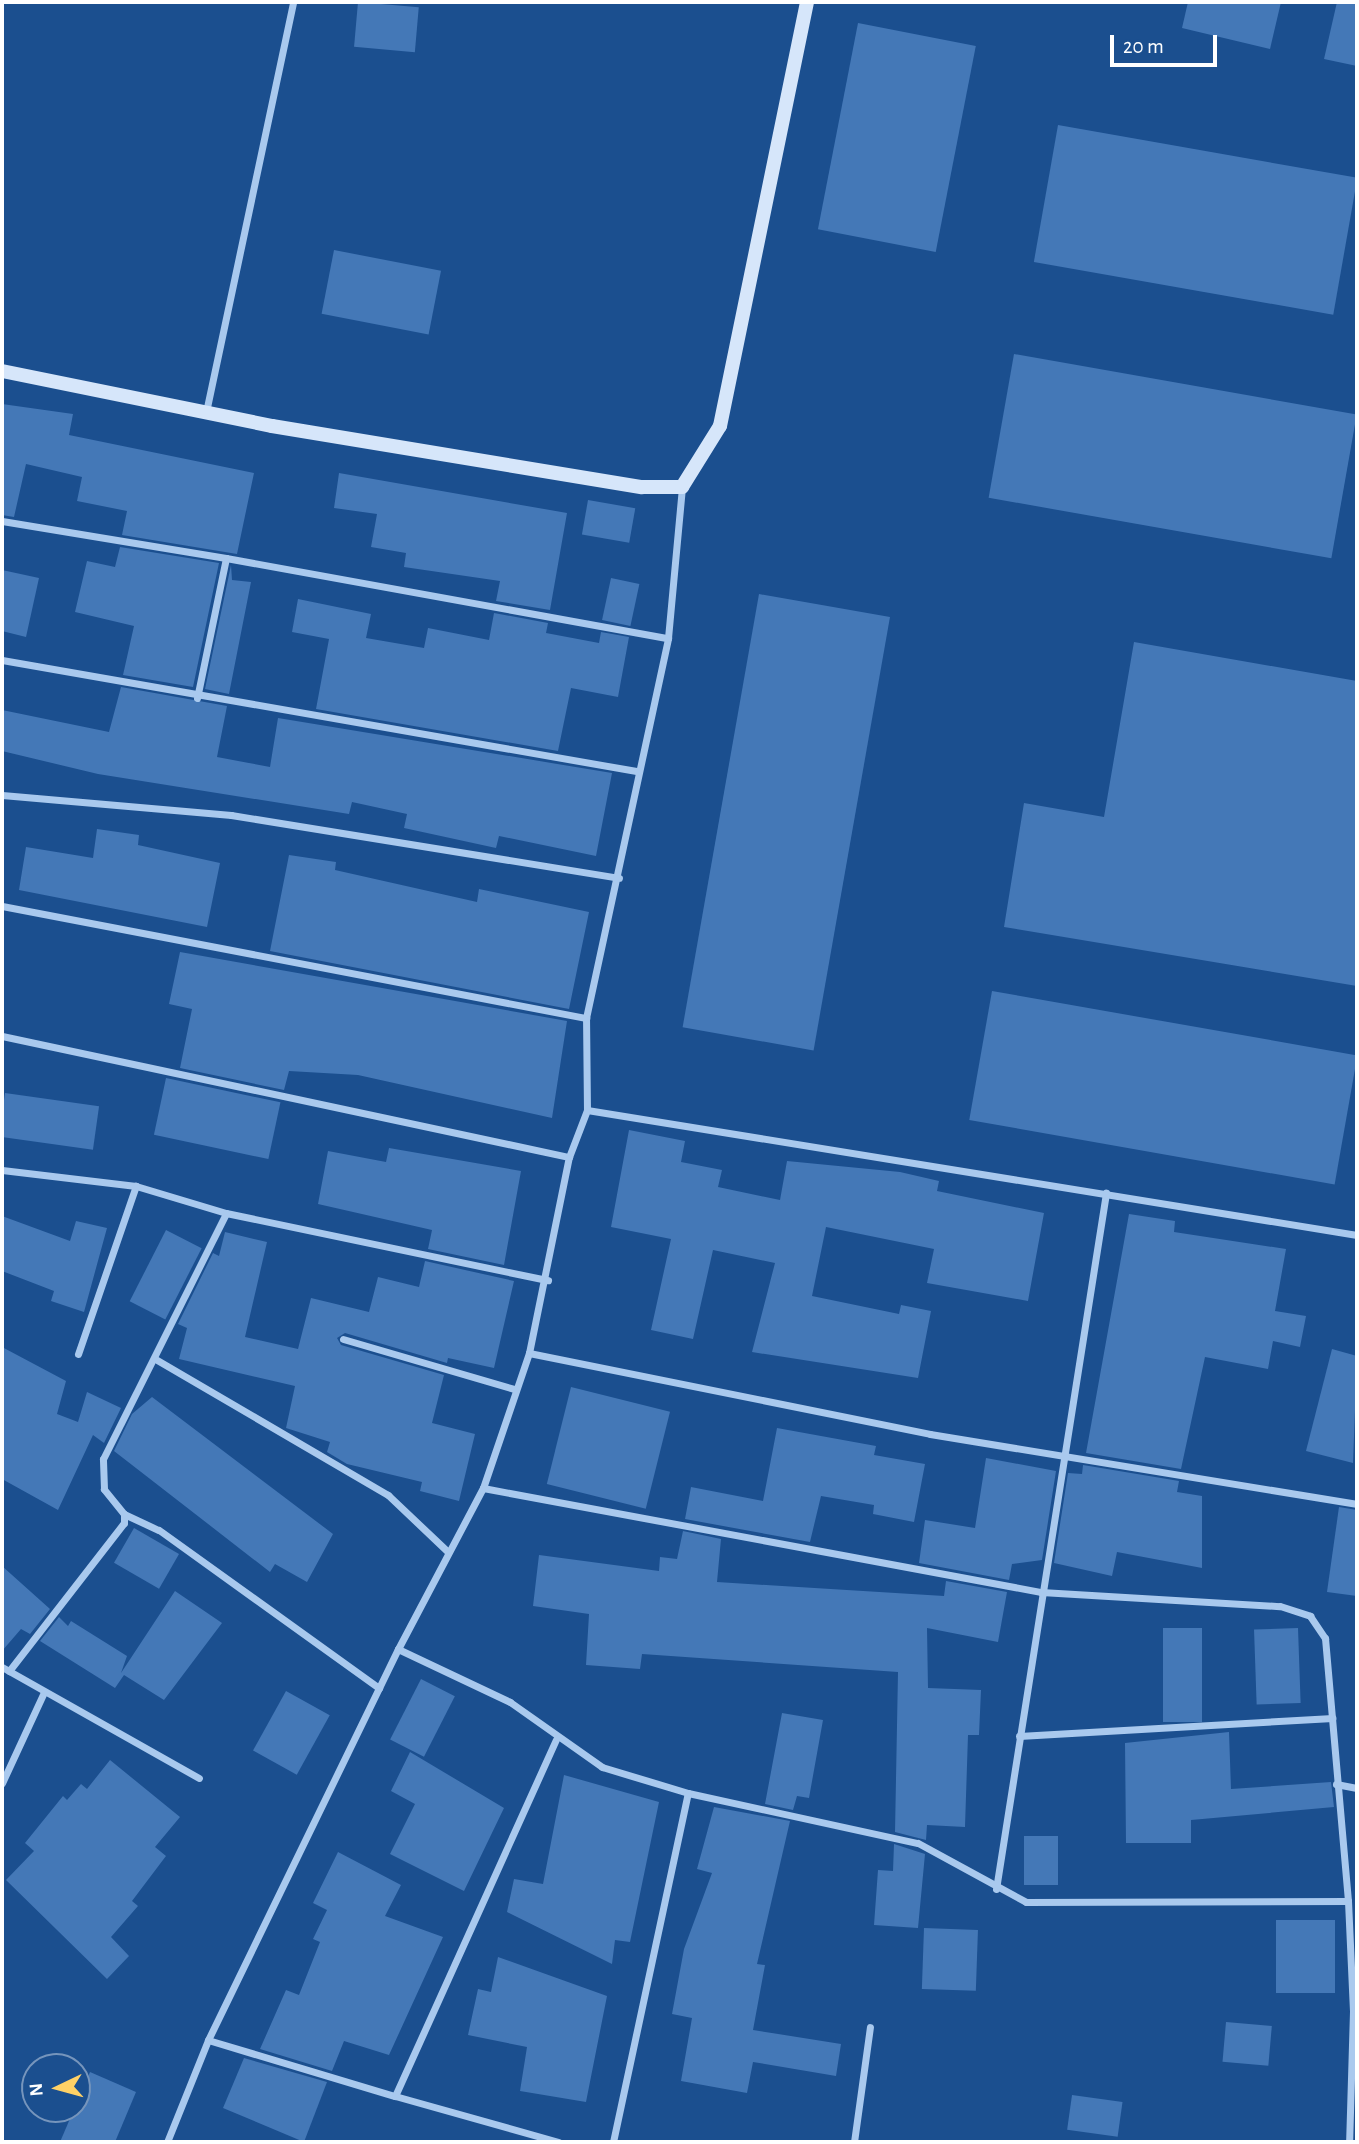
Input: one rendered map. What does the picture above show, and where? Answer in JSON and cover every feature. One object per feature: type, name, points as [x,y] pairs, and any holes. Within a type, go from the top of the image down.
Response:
[{"type":"street","points":[[205,413],[293,2]]},
{"type":"street","points":[[167,2142],[208,2040],[398,1649],[484,1488],[514,1389],[529,1353],[548,1280],[569,1157],[587,1110],[586,1018],[619,878],[636,771],[668,638],[682,487],[720,426],[807,2]]},
{"type":"street","points":[[2,371],[205,413],[642,487],[682,487]]},
{"type":"street","points":[[2,521],[226,558],[668,638]]},
{"type":"street","points":[[197,698],[226,558]]},
{"type":"street","points":[[2,660],[197,698],[636,771]]},
{"type":"street","points":[[2,795],[231,816],[619,878]]},
{"type":"street","points":[[2,906],[586,1018]]},
{"type":"street","points":[[2,1035],[569,1157]]},
{"type":"street","points":[[587,1110],[1357,1235]]},
{"type":"street","points":[[2,1170],[136,1186],[226,1213],[548,1280]]},
{"type":"street","points":[[78,1354],[136,1186]]},
{"type":"street","points":[[996,1889],[1106,1193]]},
{"type":"street","points":[[226,1213],[157,1360],[103,1459],[104,1489],[124,1514],[159,1530],[379,1688]]},
{"type":"street","points":[[343,1339],[514,1389]]},
{"type":"street","points":[[529,1353],[930,1434],[1064,1453],[1357,1504]]},
{"type":"street","points":[[157,1360],[388,1494],[448,1552]]},
{"type":"street","points":[[484,1488],[1041,1592],[1280,1606],[1310,1616],[1325,1638],[1348,1901],[1355,2011],[1354,2121],[1349,2142]]},
{"type":"street","points":[[124,1514],[124,1523],[5,1669],[199,1778]]},
{"type":"street","points":[[398,1649],[510,1702],[556,1740],[602,1767],[688,1793],[918,1843],[946,1854],[996,1889],[1026,1902],[1059,1905],[1348,1901]]},
{"type":"street","points":[[2,1783],[44,1692]]},
{"type":"street","points":[[1019,1736],[1332,1718]]},
{"type":"street","points":[[395,2095],[556,1740]]},
{"type":"street","points":[[1336,1784],[1357,1788]]},
{"type":"street","points":[[613,2142],[688,1793]]},
{"type":"street","points":[[854,2142],[870,2028]]},
{"type":"street","points":[[208,2040],[559,2142]]},
{"type":"building","points":[[358,2],[419,7],[415,52],[354,47]]},
{"type":"building","points":[[1188,2],[1281,2],[1270,49],[1182,28]]},
{"type":"building","points":[[1337,2],[1357,2],[1357,66],[1324,59]]},
{"type":"building","points":[[858,23],[976,46],[936,252],[818,229]]},
{"type":"building","points":[[1058,125],[1357,178],[1333,315],[1034,262]]},
{"type":"building","points":[[334,250],[441,271],[429,335],[322,314]]},
{"type":"building","points":[[1014,354],[1357,414],[1331,558],[989,498]]},
{"type":"building","points":[[2,404],[73,414],[69,435],[254,473],[237,554],[122,535],[127,511],[77,501],[82,477],[26,464],[14,517],[2,515]]},
{"type":"building","points":[[339,473],[567,513],[550,610],[496,601],[500,581],[404,567],[406,553],[371,547],[377,514],[334,508]]},
{"type":"building","points":[[588,500],[635,508],[629,543],[582,534]]},
{"type":"building","points":[[120,547],[219,563],[193,687],[123,675],[134,626],[75,612],[87,561],[115,567]]},
{"type":"building","points":[[231,565],[232,580],[251,582],[229,694],[205,689]]},
{"type":"building","points":[[2,570],[39,578],[26,637],[2,631]]},
{"type":"building","points":[[611,578],[639,584],[630,626],[602,620]]},
{"type":"building","points":[[759,594],[890,617],[814,1050],[683,1027]]},
{"type":"building","points":[[298,599],[371,614],[366,638],[424,648],[428,628],[489,640],[494,613],[548,623],[546,633],[599,643],[601,632],[629,637],[618,697],[571,688],[558,751],[316,709],[329,639],[292,632]]},
{"type":"building","points":[[1134,642],[1357,681],[1357,986],[1004,927],[1024,803],[1104,817]]},
{"type":"building","points":[[121,687],[227,706],[217,757],[270,767],[278,718],[612,773],[596,856],[499,836],[496,848],[404,828],[407,814],[352,802],[349,814],[98,774],[2,751],[2,710],[109,732]]},
{"type":"building","points":[[97,829],[139,835],[138,845],[220,863],[207,927],[19,890],[26,847],[93,858]]},
{"type":"building","points":[[289,855],[336,862],[335,870],[477,902],[479,889],[589,912],[569,1009],[270,951]]},
{"type":"building","points":[[180,952],[567,1021],[552,1118],[358,1075],[289,1071],[284,1090],[180,1068],[192,1009],[169,1004]]},
{"type":"building","points":[[992,991],[1357,1055],[1335,1184],[969,1120]]},
{"type":"building","points":[[166,1078],[280,1102],[268,1159],[154,1135]]},
{"type":"building","points":[[5,1093],[99,1106],[93,1150],[2,1137]]},
{"type":"building","points":[[629,1130],[685,1141],[681,1162],[722,1170],[718,1187],[780,1200],[787,1161],[900,1172],[939,1181],[937,1191],[1044,1213],[1028,1301],[927,1283],[934,1249],[826,1227],[812,1296],[899,1314],[901,1305],[931,1311],[918,1378],[752,1352],[775,1263],[713,1250],[693,1339],[651,1330],[671,1239],[611,1227]]},
{"type":"building","points":[[389,1148],[521,1171],[504,1265],[428,1249],[432,1230],[318,1204],[328,1151],[386,1162]]},
{"type":"building","points":[[1129,1214],[1175,1221],[1174,1232],[1286,1249],[1275,1311],[1306,1316],[1300,1347],[1273,1341],[1268,1369],[1205,1357],[1181,1469],[1086,1453]]},
{"type":"building","points":[[2,1216],[70,1241],[76,1221],[107,1228],[84,1312],[51,1301],[54,1291],[2,1271]]},
{"type":"building","points":[[166,1230],[202,1248],[165,1319],[130,1301]]},
{"type":"building","points":[[225,1232],[267,1242],[245,1337],[298,1349],[311,1298],[369,1312],[378,1277],[419,1287],[425,1261],[514,1281],[494,1368],[448,1358],[447,1363],[345,1333],[337,1338],[341,1345],[444,1375],[432,1423],[475,1434],[459,1501],[420,1491],[422,1482],[347,1464],[327,1452],[330,1442],[286,1428],[295,1386],[179,1359],[187,1328],[178,1324],[213,1253],[219,1256]]},
{"type":"building","points":[[2,1347],[66,1381],[57,1414],[78,1422],[87,1392],[121,1408],[104,1443],[93,1435],[58,1510],[2,1479]]},
{"type":"building","points":[[1332,1349],[1357,1356],[1353,1463],[1306,1451]]},
{"type":"building","points":[[571,1387],[670,1412],[646,1509],[547,1484]]},
{"type":"building","points":[[152,1397],[333,1534],[307,1582],[275,1564],[270,1572],[114,1451],[132,1414]]},
{"type":"building","points":[[777,1428],[876,1446],[874,1455],[925,1464],[914,1522],[873,1514],[874,1505],[821,1496],[810,1542],[685,1519],[691,1487],[763,1501]]},
{"type":"building","points":[[986,1458],[1056,1471],[1042,1560],[1012,1564],[1009,1580],[919,1563],[925,1520],[975,1528]]},
{"type":"building","points":[[1083,1465],[1179,1481],[1177,1492],[1202,1496],[1202,1568],[1117,1552],[1112,1576],[1054,1563],[1068,1473],[1082,1474]]},
{"type":"building","points":[[1339,1507],[1357,1510],[1357,1596],[1327,1592]]},
{"type":"building","points":[[134,1528],[179,1554],[159,1589],[114,1563]]},
{"type":"building","points":[[683,1531],[721,1539],[717,1582],[944,1596],[946,1581],[1007,1592],[998,1642],[927,1628],[928,1688],[981,1690],[979,1735],[968,1735],[965,1827],[927,1825],[926,1840],[895,1832],[898,1672],[642,1654],[640,1669],[586,1665],[589,1614],[533,1606],[539,1555],[659,1571],[660,1557],[677,1559]]},
{"type":"building","points":[[2,1566],[50,1609],[30,1634],[21,1629],[2,1651]]},
{"type":"building","points":[[175,1591],[222,1623],[164,1700],[124,1675],[115,1688],[40,1641],[59,1617],[68,1626],[71,1621],[127,1656],[121,1673]]},
{"type":"building","points":[[1163,1628],[1202,1628],[1202,1722],[1163,1722]]},
{"type":"building","points":[[1298,1628],[1301,1703],[1257,1704],[1254,1630]]},
{"type":"building","points":[[421,1679],[455,1696],[424,1757],[390,1740]]},
{"type":"building","points":[[286,1691],[330,1715],[297,1775],[253,1750]]},
{"type":"building","points":[[782,1713],[823,1720],[809,1798],[797,1796],[793,1810],[765,1804]]},
{"type":"building","points":[[1229,1732],[1231,1789],[1331,1782],[1334,1807],[1191,1820],[1191,1843],[1126,1843],[1125,1743]]},
{"type":"building","points":[[410,1752],[504,1808],[464,1891],[390,1854],[415,1804],[391,1791]]},
{"type":"building","points":[[110,1760],[180,1817],[155,1847],[166,1856],[132,1901],[138,1906],[111,1937],[129,1956],[107,1979],[6,1880],[34,1851],[25,1843],[63,1796],[67,1800],[81,1784],[87,1789]]},
{"type":"building","points":[[564,1775],[659,1802],[630,1942],[615,1940],[612,1964],[507,1912],[514,1879],[543,1884]]},
{"type":"building","points":[[714,1807],[790,1821],[757,1964],[765,1965],[753,2030],[841,2044],[836,2076],[753,2062],[747,2093],[681,2081],[692,2018],[672,2014],[684,1949],[712,1873],[697,1869]]},
{"type":"building","points":[[1024,1836],[1058,1836],[1058,1885],[1024,1885]]},
{"type":"building","points":[[894,1844],[925,1854],[918,1928],[874,1925],[878,1870],[893,1871]]},
{"type":"building","points":[[338,1852],[401,1885],[385,1916],[443,1937],[389,2055],[344,2041],[332,2071],[260,2049],[286,1990],[299,1995],[320,1942],[313,1939],[327,1910],[313,1903]]},
{"type":"building","points":[[1276,1920],[1335,1920],[1335,1993],[1276,1993]]},
{"type":"building","points":[[924,1928],[978,1930],[976,1991],[922,1989]]},
{"type":"building","points":[[498,1957],[607,1996],[586,2102],[520,2091],[527,2047],[468,2035],[478,1989],[491,1992]]},
{"type":"building","points":[[1226,2022],[1272,2026],[1268,2066],[1223,2062]]},
{"type":"building","points":[[244,2058],[327,2082],[304,2142],[223,2108]]},
{"type":"building","points":[[91,2072],[136,2092],[115,2142],[60,2142],[68,2123],[91,2123]]},
{"type":"building","points":[[1072,2095],[1123,2102],[1118,2137],[1067,2130]]}]
